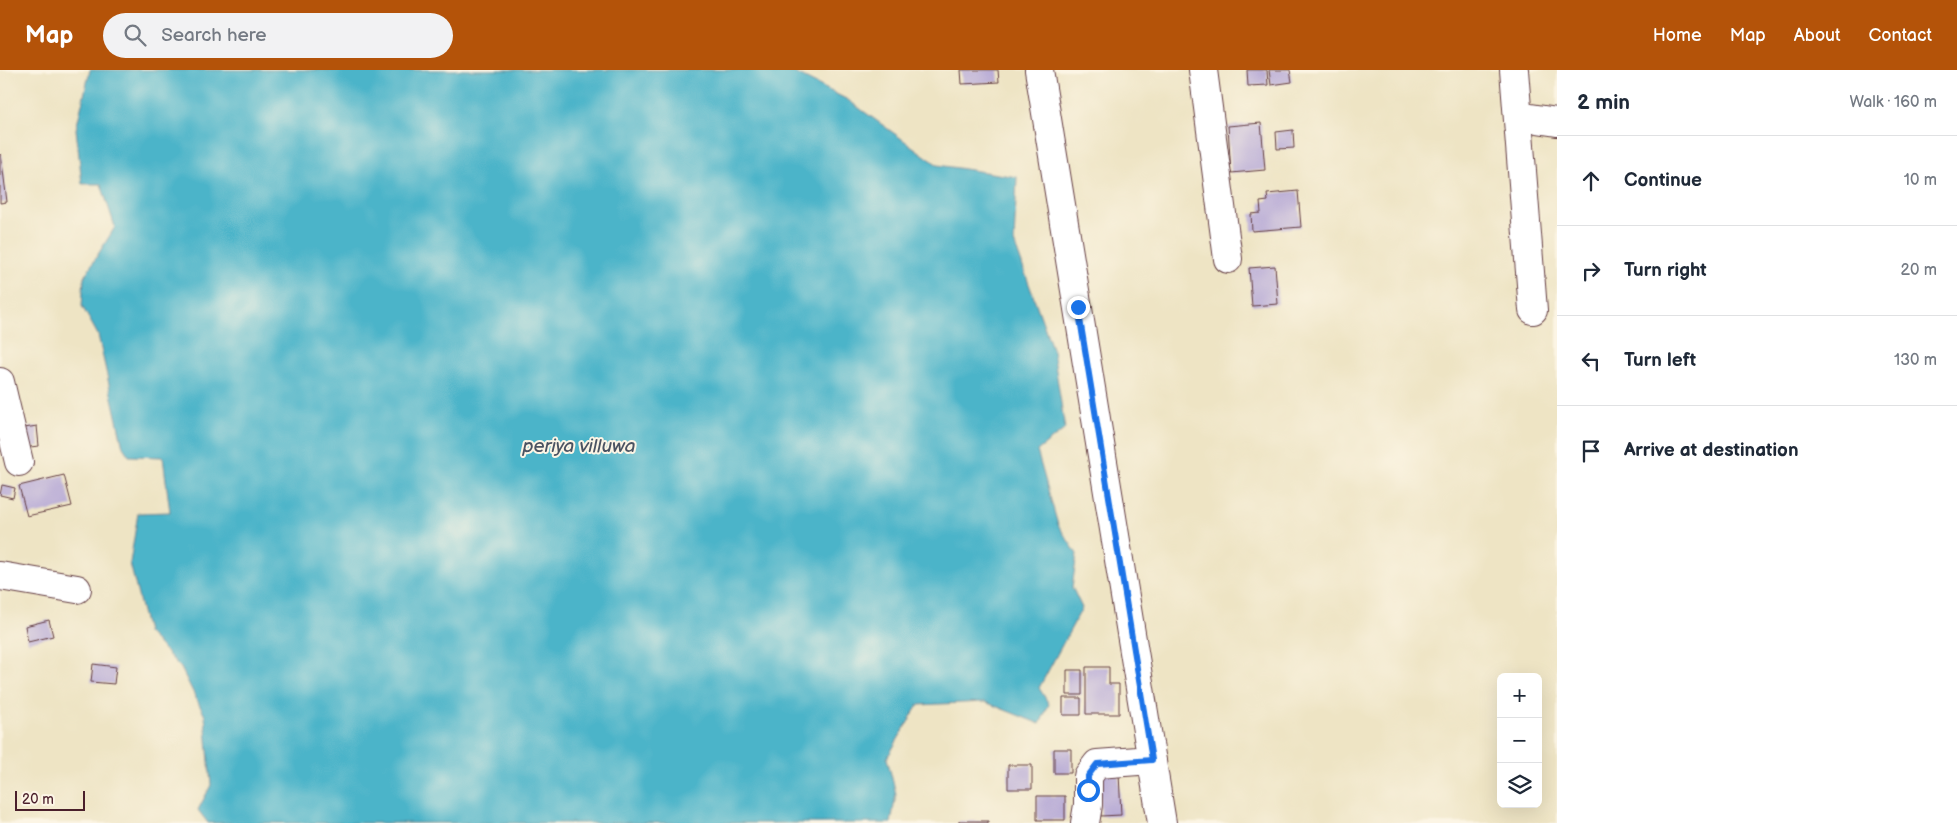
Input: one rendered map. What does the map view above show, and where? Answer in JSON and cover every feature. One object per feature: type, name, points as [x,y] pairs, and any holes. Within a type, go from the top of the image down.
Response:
[{"type":"street","points":[[1039,70],[1162,823]]},
{"type":"street","points":[[1203,70],[1228,259]]},
{"type":"street","points":[[1514,70],[1533,310]]},
{"type":"street","points":[[1518,116],[1557,122]]},
{"type":"street","points":[[0,382],[20,462]]},
{"type":"street","points":[[0,576],[77,589]]},
{"type":"street","points":[[1085,823],[1088,805],[1088,776],[1097,764],[1152,760]]},
{"type":"water","name":"periya villuwa","points":[[90,70],[789,70],[848,100],[938,165],[1017,177],[1014,242],[1053,351],[1065,429],[1037,451],[1058,525],[1077,554],[1072,587],[1082,608],[1039,688],[1049,704],[1040,724],[985,702],[918,705],[887,758],[896,794],[891,823],[208,823],[198,810],[211,785],[205,716],[181,668],[147,632],[130,563],[138,513],[170,512],[163,457],[129,456],[123,447],[98,335],[82,306],[84,277],[115,227],[101,184],[82,184],[76,129]]},
{"type":"building","points":[[961,70],[998,70],[999,82],[962,84]]},
{"type":"building","points":[[1247,70],[1267,70],[1268,85],[1248,86]]},
{"type":"building","points":[[1269,70],[1290,70],[1292,82],[1271,85]]},
{"type":"building","points":[[1261,123],[1265,170],[1231,173],[1228,126]]},
{"type":"building","points":[[1293,130],[1294,148],[1277,149],[1276,132]]},
{"type":"building","points":[[0,155],[7,202],[0,203]]},
{"type":"building","points":[[1298,191],[1301,227],[1252,231],[1251,214],[1261,213],[1260,202],[1268,201],[1267,194]]},
{"type":"building","points":[[1275,266],[1278,304],[1252,306],[1249,268]]},
{"type":"building","points":[[37,426],[39,446],[21,448],[18,429]]},
{"type":"building","points":[[64,475],[72,506],[27,516],[19,486]]},
{"type":"building","points":[[2,485],[15,488],[13,498],[0,495]]},
{"type":"building","points":[[49,620],[53,636],[28,642],[25,626]]},
{"type":"building","points":[[93,664],[116,667],[114,684],[91,682]]},
{"type":"building","points":[[1086,667],[1109,667],[1109,684],[1119,684],[1119,714],[1086,714]]},
{"type":"building","points":[[1067,670],[1082,670],[1082,695],[1067,695]]},
{"type":"building","points":[[1063,698],[1081,698],[1081,715],[1063,715]]},
{"type":"building","points":[[1054,749],[1071,749],[1071,773],[1054,773]]},
{"type":"building","points":[[1008,765],[1032,765],[1032,789],[1008,789]]},
{"type":"building","points":[[1119,773],[1121,815],[1101,816],[1099,774]]},
{"type":"building","points":[[1037,796],[1065,796],[1065,820],[1037,820]]},
{"type":"building","points":[[959,821],[988,821],[988,823],[959,823]]},
{"type":"route","points":[[1078,307],[1152,760],[1097,764],[1088,776],[1088,790]]}]
